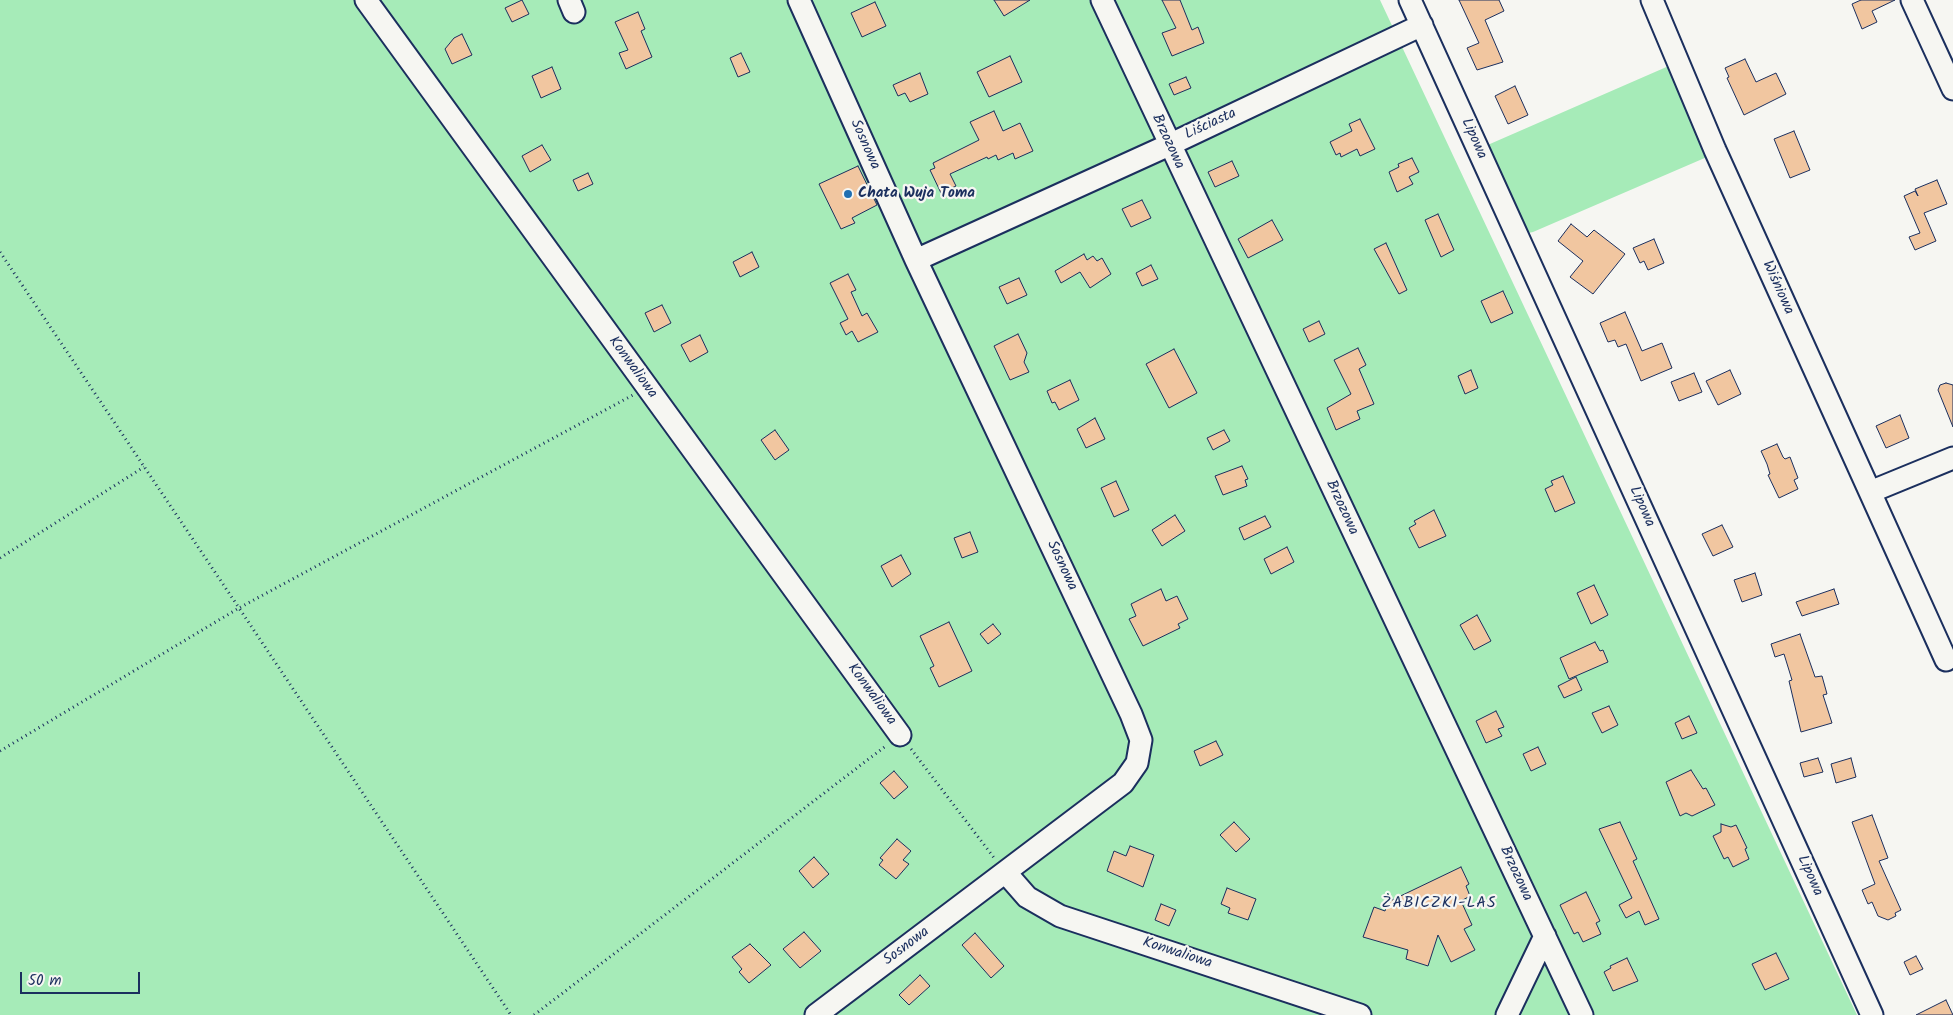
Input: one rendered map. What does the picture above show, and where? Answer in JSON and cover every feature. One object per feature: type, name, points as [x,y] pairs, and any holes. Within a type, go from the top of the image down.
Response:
[{"type":"street","name":"Konwaliowa","points":[[366,0],[900,735]]},
{"type":"street","name":"Sosnowa","points":[[799,0],[916,260],[1127,706],[1141,740],[1137,763],[1123,783],[1006,874],[816,1015]]},
{"type":"street","name":"Brzozowa","points":[[1102,0],[1582,1015]]},
{"type":"street","name":"Lipowa","points":[[1410,0],[1872,1015]]},
{"type":"street","name":"Wiśniowa","points":[[1652,0],[1715,150],[1946,660]]},
{"type":"street","points":[[1912,0],[1948,64],[1953,89]]},
{"type":"street","name":"Liściasta","points":[[916,260],[1169,145],[1422,26]]},
{"type":"street","points":[[1870,492],[1953,458]]},
{"type":"street","name":"Konwaliowa","points":[[1006,874],[1027,898],[1060,916],[1360,1015]]},
{"type":"street","points":[[1507,1015],[1545,936]]},
{"type":"path","points":[[0,252],[512,1015]]},
{"type":"path","points":[[0,751],[239,608],[647,388]]},
{"type":"path","points":[[0,558],[144,467]]},
{"type":"path","points":[[534,1015],[900,735],[1006,874]]},
{"type":"green space","points":[[0,0],[1380,0],[1857,1015],[0,1015]]},
{"type":"green space","points":[[1671,65],[1707,157],[1533,232],[1523,234],[1483,147]]},
{"type":"building","points":[[522,0],[529,14],[512,22],[505,8]]},
{"type":"building","points":[[994,0],[1030,0],[1004,16]]},
{"type":"building","points":[[1162,0],[1180,0],[1192,30],[1198,27],[1204,43],[1172,56],[1162,33],[1176,28]]},
{"type":"building","points":[[1459,0],[1499,0],[1504,11],[1485,20],[1503,62],[1477,70],[1467,48],[1479,43]]},
{"type":"building","points":[[1861,0],[1895,0],[1872,11],[1877,22],[1862,29],[1852,4]]},
{"type":"building","points":[[875,2],[886,26],[862,37],[851,13]]},
{"type":"building","points":[[638,12],[645,29],[641,31],[652,57],[626,69],[619,53],[628,50],[615,22]]},
{"type":"building","points":[[462,34],[472,55],[452,64],[445,49],[454,38]]},
{"type":"building","points":[[741,53],[750,72],[738,77],[730,58]]},
{"type":"building","points":[[1010,56],[1022,82],[989,97],[977,72]]},
{"type":"building","points":[[1745,59],[1756,82],[1776,73],[1786,94],[1744,115],[1727,78],[1729,77],[1725,68]]},
{"type":"building","points":[[552,67],[561,89],[541,98],[532,76]]},
{"type":"building","points":[[920,73],[928,94],[910,102],[905,93],[898,96],[893,85]]},
{"type":"building","points":[[1186,77],[1191,88],[1174,95],[1169,84]]},
{"type":"building","points":[[1515,86],[1528,115],[1508,124],[1495,96]]},
{"type":"building","points":[[994,111],[1003,131],[1020,123],[1033,151],[1015,159],[1013,153],[998,160],[996,155],[988,159],[987,157],[950,174],[956,186],[941,193],[930,170],[935,168],[933,163],[979,140],[970,122]]},
{"type":"building","points":[[1360,119],[1375,149],[1360,156],[1357,149],[1341,157],[1340,153],[1336,155],[1330,142],[1352,131],[1349,124]]},
{"type":"building","points":[[1794,131],[1810,170],[1790,178],[1774,139]]},
{"type":"building","points":[[542,145],[551,160],[530,172],[522,156]]},
{"type":"building","points":[[1412,158],[1419,172],[1409,177],[1413,184],[1397,192],[1389,172],[1399,167],[1398,164]]},
{"type":"building","points":[[1232,161],[1239,176],[1215,187],[1208,172]]},
{"type":"building","name":"Chata Wuja Toma","points":[[858,166],[877,205],[852,218],[855,223],[841,229],[819,184]]},
{"type":"building","points":[[588,173],[593,184],[578,191],[573,180]]},
{"type":"building","points":[[1937,180],[1947,204],[1924,213],[1936,241],[1915,250],[1909,237],[1920,233],[1904,196],[1915,191],[1918,196],[1915,189]]},
{"type":"building","points":[[1142,200],[1151,218],[1131,227],[1122,209]]},
{"type":"building","points":[[1438,214],[1454,250],[1441,257],[1425,220]]},
{"type":"building","points":[[1272,220],[1283,240],[1248,258],[1238,239]]},
{"type":"building","points":[[1571,224],[1587,237],[1594,230],[1625,254],[1593,294],[1570,277],[1583,261],[1558,241]]},
{"type":"building","points":[[1654,239],[1664,263],[1648,270],[1644,261],[1640,263],[1633,248]]},
{"type":"building","points":[[1386,243],[1407,290],[1399,294],[1374,249]]},
{"type":"building","points":[[752,252],[759,267],[740,277],[733,262]]},
{"type":"building","points":[[1084,254],[1087,260],[1093,256],[1097,261],[1102,258],[1111,274],[1090,288],[1080,272],[1061,283],[1055,271]]},
{"type":"building","points":[[1151,265],[1158,279],[1142,286],[1136,273]]},
{"type":"building","points":[[848,274],[856,290],[851,292],[862,316],[867,313],[878,332],[858,342],[852,331],[846,335],[840,323],[848,319],[830,283]]},
{"type":"building","points":[[1019,278],[1027,295],[1007,304],[999,287]]},
{"type":"building","points":[[1503,291],[1513,313],[1491,323],[1481,301]]},
{"type":"building","points":[[662,305],[671,323],[654,332],[645,313]]},
{"type":"building","points":[[1625,312],[1642,351],[1662,343],[1672,368],[1641,381],[1626,344],[1618,347],[1615,340],[1608,342],[1600,323]]},
{"type":"building","points":[[1319,321],[1325,334],[1309,342],[1303,329]]},
{"type":"building","points":[[1018,334],[1027,353],[1024,362],[1029,372],[1010,380],[994,346]]},
{"type":"building","points":[[700,335],[708,352],[690,362],[681,345]]},
{"type":"building","points":[[1358,348],[1366,365],[1359,369],[1374,404],[1357,411],[1360,419],[1336,430],[1327,408],[1351,394],[1334,360]]},
{"type":"building","points":[[1174,349],[1197,393],[1169,408],[1146,364]]},
{"type":"building","points":[[1471,370],[1478,388],[1465,394],[1458,376]]},
{"type":"building","points":[[1730,370],[1741,394],[1718,405],[1706,381]]},
{"type":"building","points":[[1694,373],[1702,392],[1679,401],[1671,382]]},
{"type":"building","points":[[1070,380],[1079,400],[1059,410],[1055,402],[1052,403],[1047,391]]},
{"type":"building","points":[[1946,383],[1953,385],[1953,427],[1938,390],[1940,385]]},
{"type":"building","points":[[1900,415],[1909,438],[1886,448],[1876,426]]},
{"type":"building","points":[[1095,418],[1105,439],[1086,448],[1077,429]]},
{"type":"building","points":[[775,430],[789,450],[775,460],[761,440]]},
{"type":"building","points":[[1224,430],[1230,441],[1213,450],[1207,438]]},
{"type":"building","points":[[1777,444],[1785,459],[1790,457],[1798,478],[1794,480],[1798,489],[1779,498],[1768,475],[1770,474],[1761,451]]},
{"type":"building","points":[[1242,466],[1248,479],[1245,480],[1247,486],[1223,495],[1215,476]]},
{"type":"building","points":[[1563,476],[1575,503],[1555,512],[1545,489],[1553,485],[1551,481]]},
{"type":"building","points":[[1116,481],[1129,510],[1114,517],[1101,488]]},
{"type":"building","points":[[1434,510],[1446,536],[1419,548],[1409,528],[1416,524],[1414,521]]},
{"type":"building","points":[[1175,515],[1185,531],[1162,546],[1152,530]]},
{"type":"building","points":[[1265,516],[1271,527],[1244,540],[1239,528]]},
{"type":"building","points":[[1722,525],[1733,547],[1713,556],[1702,534]]},
{"type":"building","points":[[970,532],[978,552],[962,558],[954,538]]},
{"type":"building","points":[[1287,547],[1294,562],[1271,574],[1264,559]]},
{"type":"building","points":[[901,555],[911,574],[892,587],[881,566]]},
{"type":"building","points":[[1755,573],[1762,595],[1742,602],[1734,580]]},
{"type":"building","points":[[1594,585],[1608,615],[1591,624],[1577,593]]},
{"type":"building","points":[[1161,589],[1166,601],[1177,596],[1188,619],[1178,624],[1180,628],[1143,646],[1129,619],[1136,616],[1131,604]]},
{"type":"building","points":[[1834,589],[1839,604],[1802,616],[1796,602]]},
{"type":"building","points":[[1477,615],[1491,641],[1474,650],[1460,625]]},
{"type":"building","points":[[949,622],[972,671],[939,687],[930,668],[934,666],[920,636]]},
{"type":"building","points":[[993,624],[1001,634],[988,644],[980,634]]},
{"type":"building","points":[[1800,634],[1815,677],[1822,676],[1827,694],[1823,695],[1832,723],[1801,732],[1789,681],[1792,680],[1784,654],[1775,657],[1771,644]]},
{"type":"building","points":[[1595,642],[1600,651],[1603,650],[1608,662],[1569,679],[1560,658]]},
{"type":"building","points":[[1576,677],[1582,690],[1564,698],[1558,686]]},
{"type":"building","points":[[1609,706],[1618,725],[1602,733],[1592,713]]},
{"type":"building","points":[[1496,711],[1504,727],[1498,729],[1502,736],[1486,743],[1476,721]]},
{"type":"building","points":[[1689,716],[1697,733],[1682,739],[1675,723]]},
{"type":"building","points":[[1216,741],[1223,755],[1200,766],[1194,751]]},
{"type":"building","points":[[1538,747],[1546,764],[1531,771],[1523,754]]},
{"type":"building","points":[[1818,758],[1823,772],[1804,777],[1800,763]]},
{"type":"building","points":[[1851,758],[1856,777],[1836,783],[1831,764]]},
{"type":"building","points":[[1691,770],[1703,789],[1706,788],[1715,805],[1692,816],[1686,813],[1680,816],[1666,782]]},
{"type":"building","points":[[894,771],[908,787],[894,799],[880,783]]},
{"type":"building","points":[[1872,815],[1888,858],[1879,861],[1901,910],[1895,913],[1896,916],[1888,920],[1878,916],[1872,902],[1868,904],[1862,890],[1875,884],[1852,822]]},
{"type":"building","points":[[1234,822],[1250,839],[1236,852],[1220,835]]},
{"type":"building","points":[[1620,822],[1637,859],[1633,861],[1659,919],[1645,925],[1639,911],[1626,918],[1619,905],[1632,898],[1599,829]]},
{"type":"building","points":[[1721,824],[1731,827],[1736,825],[1747,848],[1745,849],[1749,859],[1733,867],[1728,857],[1724,859],[1713,836],[1721,832]]},
{"type":"building","points":[[897,839],[911,851],[903,860],[909,864],[896,879],[879,865],[883,860],[880,858]]},
{"type":"building","points":[[1130,846],[1154,855],[1143,887],[1107,871],[1114,851],[1126,856]]},
{"type":"building","points":[[814,857],[829,874],[813,888],[799,871]]},
{"type":"building","points":[[1461,867],[1469,884],[1466,886],[1470,896],[1461,901],[1472,925],[1464,929],[1475,950],[1451,962],[1438,935],[1428,966],[1406,959],[1408,950],[1363,937],[1374,907],[1385,911],[1388,902]]},
{"type":"building","points":[[1227,888],[1256,899],[1248,920],[1228,913],[1230,908],[1221,904]]},
{"type":"building","points":[[1586,892],[1600,921],[1596,923],[1601,934],[1583,942],[1578,932],[1574,934],[1560,905]]},
{"type":"building","points":[[1161,904],[1176,910],[1169,926],[1155,920]]},
{"type":"building","points":[[804,932],[821,951],[800,968],[783,949]]},
{"type":"building","points":[[975,933],[1004,966],[991,978],[962,945]]},
{"type":"building","points":[[750,944],[771,965],[749,983],[739,972],[742,969],[732,957]]},
{"type":"building","points":[[1776,953],[1789,979],[1765,990],[1752,964]]},
{"type":"building","points":[[1916,956],[1923,969],[1910,975],[1904,962]]},
{"type":"building","points":[[1627,958],[1638,981],[1613,991],[1604,972],[1611,968],[1610,966]]},
{"type":"building","points":[[920,975],[930,986],[909,1005],[899,995]]},
{"type":"building","points":[[1946,1000],[1953,1015],[1916,1015]]},
{"type":"place","name":"Chata Wuja Toma","points":[[848,194]]},
{"type":"district","name":"ŻABICZKI-LAS","points":[[1439,904]]}]
